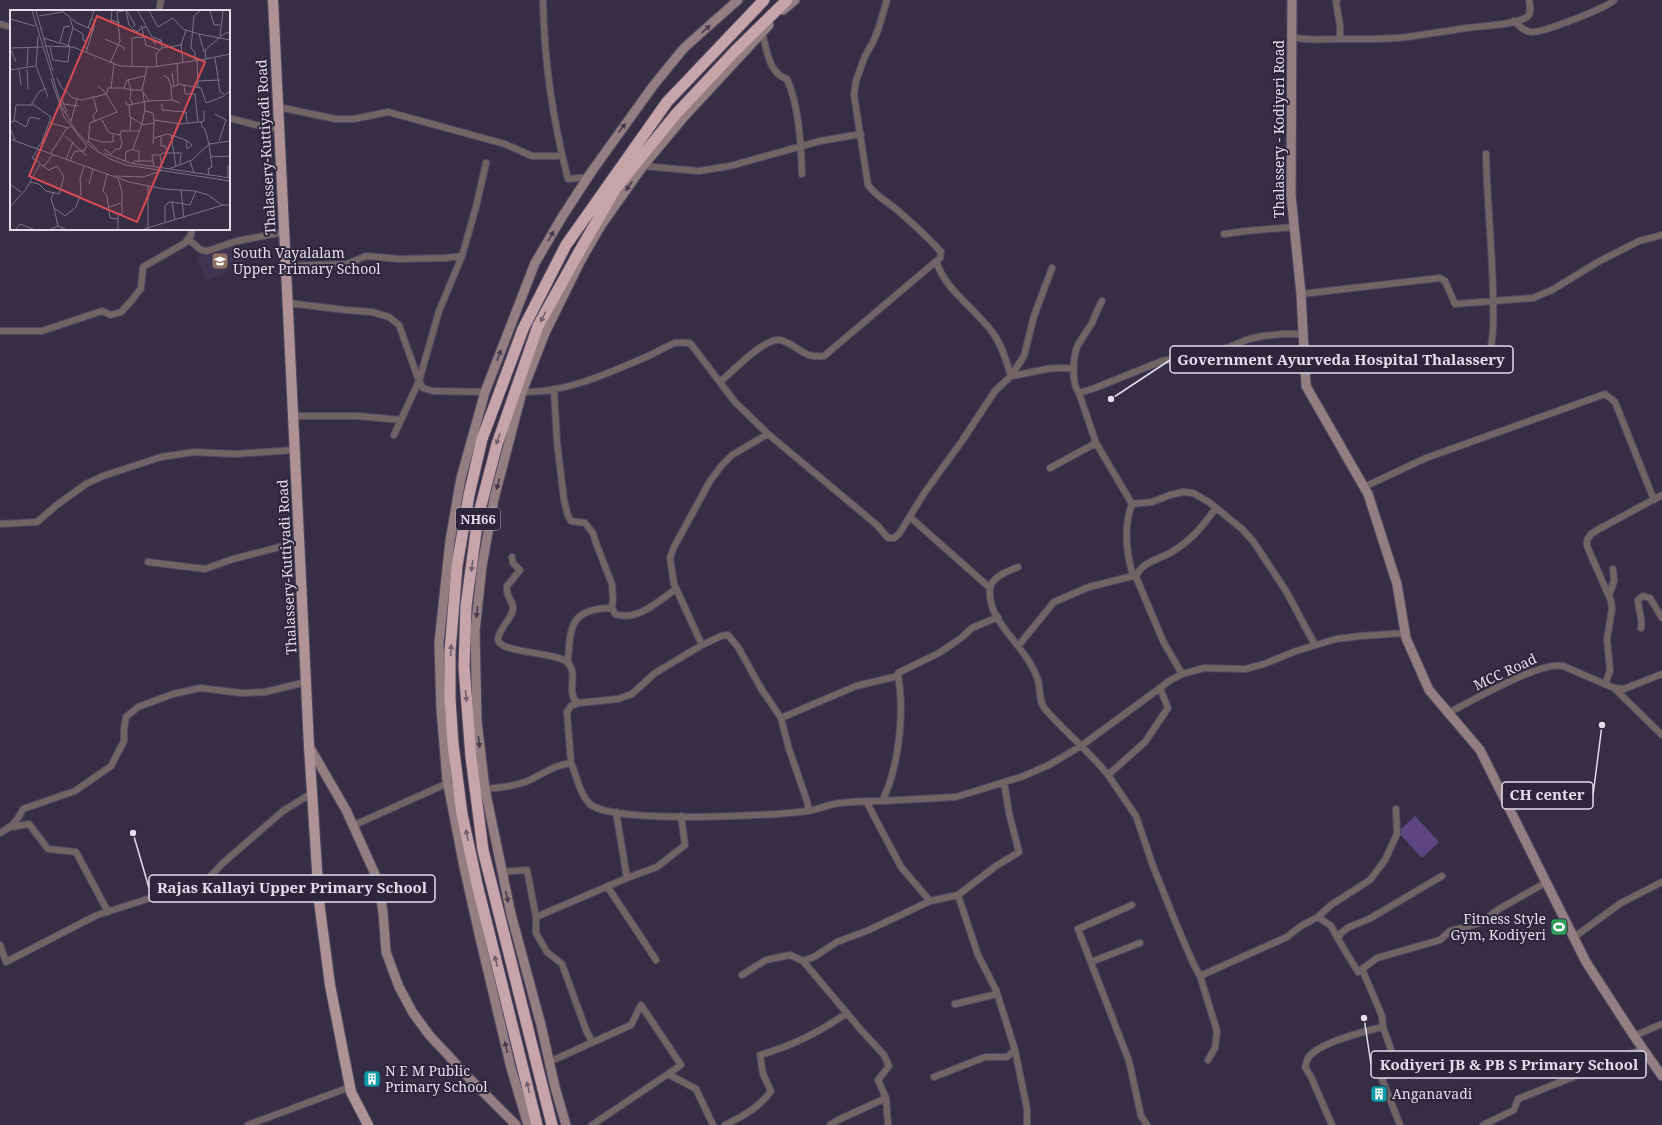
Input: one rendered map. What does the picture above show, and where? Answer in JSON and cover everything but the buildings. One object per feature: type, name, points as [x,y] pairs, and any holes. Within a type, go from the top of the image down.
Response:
[{"type":"highway","name":"NH66","points":[[537,1125],[477,884],[462,814],[453,744],[450,699],[451,643],[457,566],[469,495],[482,438],[523,329],[566,245],[667,102],[764,0]]},
{"type":"highway","name":"NH66","points":[[552,1125],[483,850],[471,757],[464,667],[466,606],[478,517],[497,444],[538,326],[578,252],[616,188],[676,114],[735,51],[787,0]]},
{"type":"main road","name":"Thalassery-Kuttiyadi Road","points":[[273,0],[309,746],[319,901],[330,985],[351,1092],[368,1125]]},
{"type":"street","points":[[159,10],[161,0]]},
{"type":"street","points":[[543,0],[544,32],[553,105],[568,180],[588,177]]},
{"type":"street","points":[[528,1125],[512,1068],[480,938],[464,867],[448,783],[441,709],[439,643],[450,541],[458,494],[485,392],[535,263],[588,177],[639,104],[684,48],[738,0]]},
{"type":"street","points":[[566,1125],[511,914],[485,789],[477,721],[475,631],[482,566],[494,499],[522,392],[545,333],[580,262],[600,227],[643,166],[683,118],[762,32],[794,0]]},
{"type":"street","points":[[720,382],[764,345],[773,341],[779,340],[790,344],[804,354],[815,357],[824,356],[940,258],[942,252],[914,224],[874,194],[868,185],[854,95],[856,81],[865,56],[878,30],[887,0]]},
{"type":"street","name":"Thalassery - Kodiyeri Road","points":[[1292,0],[1291,196],[1301,294],[1306,386],[1368,494],[1397,584],[1405,634],[1429,690],[1469,736],[1486,760],[1545,883],[1586,962],[1662,1076]]},
{"type":"street","points":[[1337,0],[1340,39]]},
{"type":"street","points":[[1292,37],[1305,40],[1364,40],[1408,37],[1444,32],[1514,21],[1527,17],[1530,12],[1529,0]]},
{"type":"street","points":[[1514,21],[1526,32],[1543,31],[1612,3],[1614,0]]},
{"type":"street","points":[[0,24],[10,27]]},
{"type":"street","points":[[762,32],[772,67],[779,76],[787,79],[792,90],[801,146],[802,174]]},
{"type":"street","points":[[278,107],[336,119],[354,119],[388,112],[505,144],[532,156],[562,156]]},
{"type":"street","points":[[230,118],[279,129]]},
{"type":"street","points":[[643,166],[699,171],[730,166],[801,146],[861,134]]},
{"type":"street","points":[[1462,366],[1489,354],[1492,346],[1492,254],[1486,154]]},
{"type":"street","points":[[394,435],[419,381],[439,311],[462,256],[476,207],[486,163]]},
{"type":"street","points":[[1224,234],[1294,228]]},
{"type":"street","points":[[0,331],[42,331],[102,311],[111,315],[121,312],[141,288],[143,267],[185,243],[191,235],[192,230]]},
{"type":"street","points":[[188,239],[201,250],[207,251],[237,241],[284,232]]},
{"type":"street","points":[[1301,294],[1440,278],[1445,281],[1455,304],[1493,303],[1533,298],[1552,290],[1598,262],[1639,241],[1662,235]]},
{"type":"street","points":[[286,266],[347,264],[366,256],[399,259],[462,256]]},
{"type":"street","points":[[937,262],[939,270],[949,283],[995,336],[1011,376]]},
{"type":"street","points":[[522,392],[535,393],[575,385],[610,373],[676,343],[690,343],[735,402],[768,434],[876,525],[888,538],[894,538],[900,534],[911,518],[925,492],[962,441],[995,391],[1011,376],[1024,356],[1034,316],[1052,268]]},
{"type":"street","points":[[1102,300],[1092,324],[1077,348],[1074,369],[1075,383],[1096,443],[1132,504],[1126,527],[1128,561],[1163,641],[1182,674]]},
{"type":"street","points":[[288,303],[372,312],[389,317],[399,325],[419,381],[423,388],[432,391],[485,392]]},
{"type":"street","points":[[1078,393],[1095,388],[1162,361],[1214,353],[1256,338],[1283,334],[1303,334]]},
{"type":"street","points":[[1011,376],[1062,366],[1074,369]]},
{"type":"street","points":[[554,389],[557,442],[565,504],[571,521],[585,523],[593,533],[612,584],[612,608],[615,614],[622,616],[636,615],[676,589]]},
{"type":"street","points":[[1364,487],[1426,458],[1606,394],[1615,402],[1654,500]]},
{"type":"street","points":[[293,416],[357,416],[401,420]]},
{"type":"street","points":[[702,645],[676,589],[670,558],[674,547],[710,481],[732,455],[768,434]]},
{"type":"street","points":[[1050,468],[1096,443]]},
{"type":"street","points":[[0,524],[37,522],[58,504],[86,484],[103,476],[160,457],[194,452],[236,454],[295,450]]},
{"type":"street","points":[[1132,504],[1152,502],[1183,492],[1192,493],[1216,508],[1242,529],[1253,541],[1286,591],[1315,645]]},
{"type":"street","points":[[1604,684],[1610,671],[1607,639],[1612,609],[1610,595],[1587,546],[1587,540],[1591,534],[1599,529],[1662,495]]},
{"type":"street","points":[[1018,646],[1054,602],[1089,587],[1135,577],[1143,566],[1171,552],[1198,532],[1216,508]]},
{"type":"street","points":[[911,518],[990,588]]},
{"type":"street","points":[[148,562],[205,569],[233,559],[299,542]]},
{"type":"street","points":[[512,557],[513,563],[520,570],[507,586],[508,597],[512,602],[513,609],[500,633],[498,640],[500,644],[507,648],[536,652],[564,660],[568,663]]},
{"type":"street","points":[[1018,567],[1002,574],[993,582],[990,588],[994,611],[1030,664],[1038,680],[1040,698],[1045,709],[1095,759],[1108,775],[1136,816],[1153,866],[1172,914],[1200,976],[1217,1031],[1215,1048],[1208,1060]]},
{"type":"street","points":[[1610,595],[1614,581],[1613,569]]},
{"type":"street","points":[[1641,628],[1642,624],[1638,600],[1643,596],[1650,598],[1662,618]]},
{"type":"street","points":[[578,703],[573,700],[572,674],[568,663],[572,630],[576,620],[582,614],[595,608],[612,608]]},
{"type":"street","points":[[882,801],[892,776],[898,744],[900,691],[898,676],[900,671],[939,653],[961,638],[972,628],[998,617]]},
{"type":"street","points":[[809,811],[808,801],[789,749],[782,718],[762,690],[733,639],[728,635],[721,636],[702,645],[655,673],[632,694],[618,698],[578,703],[571,706],[568,712],[570,763],[581,790],[591,805],[623,814],[681,816],[719,817],[809,811],[834,804],[956,797],[1004,782],[1049,765],[1081,746],[1169,681],[1182,674],[1204,668],[1245,669],[1264,664],[1296,651],[1336,639],[1405,634]]},
{"type":"street","name":"MCC Road","points":[[1448,713],[1527,673],[1550,665],[1556,664],[1563,666],[1614,688],[1624,689],[1662,674]]},
{"type":"street","points":[[782,718],[856,686],[898,676]]},
{"type":"street","points":[[10,828],[19,819],[23,809],[75,791],[111,766],[124,741],[126,717],[138,707],[173,694],[200,688],[242,693],[265,692],[306,682]]},
{"type":"street","points":[[1108,775],[1145,742],[1168,708],[1160,688]]},
{"type":"street","points":[[1614,688],[1662,735]]},
{"type":"street","points":[[309,746],[342,803],[375,874],[380,894],[386,952],[399,987],[413,1013],[430,1036],[465,1074],[516,1125]]},
{"type":"street","points":[[485,789],[504,788],[525,782],[551,768],[570,763]]},
{"type":"street","points":[[803,961],[814,958],[837,942],[869,930],[930,901],[958,895],[996,866],[1019,852],[1009,813],[1004,782]]},
{"type":"street","points":[[352,826],[448,783]]},
{"type":"street","points":[[0,945],[6,962],[96,916],[154,897],[203,884],[223,863],[283,811],[312,793]]},
{"type":"street","points":[[866,801],[901,868],[930,901]]},
{"type":"street","points":[[1200,976],[1287,937],[1301,926],[1318,917],[1331,905],[1370,880],[1386,860],[1397,834],[1396,809]]},
{"type":"street","points":[[616,812],[626,878]]},
{"type":"street","points":[[536,917],[626,878],[657,867],[685,845],[681,816]]},
{"type":"street","points":[[0,833],[10,828],[30,824],[48,849],[76,852],[108,912]]},
{"type":"street","points":[[502,872],[527,870],[536,917],[536,933],[547,952],[562,964],[586,1030],[592,1042]]},
{"type":"street","points":[[1338,939],[1341,933],[1349,927],[1369,919],[1442,876]]},
{"type":"street","points":[[1574,938],[1621,903],[1662,882]]},
{"type":"street","points":[[1318,917],[1331,926],[1358,972],[1377,958],[1440,940],[1450,931],[1480,923],[1499,909],[1545,883]]},
{"type":"street","points":[[607,886],[656,960]]},
{"type":"street","points":[[958,895],[978,955],[997,994],[1015,1050],[1027,1108],[1027,1125]]},
{"type":"street","points":[[1132,904],[1078,929],[1129,1061],[1141,1116],[1147,1125]]},
{"type":"street","points":[[1091,962],[1140,943]]},
{"type":"street","points":[[742,974],[766,960],[790,955],[803,961],[884,1055],[889,1066],[878,1080],[886,1098],[888,1125]]},
{"type":"street","points":[[1362,969],[1382,1016],[1383,1027],[1398,1069],[1387,1074],[1382,1079],[1400,1125]]},
{"type":"street","points":[[955,1004],[997,994]]},
{"type":"street","points":[[549,1062],[631,1025],[641,1005],[681,1065],[592,1125]]},
{"type":"street","points":[[725,1125],[744,1116],[764,1101],[771,1091],[763,1074],[760,1055],[795,1044],[828,1026],[847,1013]]},
{"type":"street","points":[[1634,1036],[1662,1024]]},
{"type":"street","points":[[1332,1125],[1311,1076],[1305,1067],[1308,1058],[1316,1050],[1336,1041],[1383,1027]]},
{"type":"street","points":[[1483,1125],[1514,1110],[1518,1099],[1643,1049]]},
{"type":"street","points":[[934,1077],[985,1057],[1007,1057],[1015,1050]]},
{"type":"street","points":[[668,1074],[696,1089],[713,1125],[722,1125]]},
{"type":"street","points":[[248,1125],[350,1087]]},
{"type":"street","points":[[830,1125],[886,1098]]},
{"type":"shaded area","name":"South Vayalalam Upper Primary School","points":[[234,240],[245,263],[207,281],[196,258]]},
{"type":"shaded area","points":[[1415,816],[1439,842],[1422,858],[1398,832]]},
{"type":"place","name":"South Vayalalam Upper Primary School","points":[[220,261]]},
{"type":"place","name":"Government Ayurveda Hospital Thalassery","points":[[1111,399]]},
{"type":"place","name":"CH center","points":[[1602,725]]},
{"type":"place","name":"Rajas Kallayi Upper Primary School","points":[[133,833]]},
{"type":"place","name":"Fitness Style Gym, Kodiyeri","points":[[1559,927]]},
{"type":"place","name":"Kodiyeri JB & PB S Primary School","points":[[1364,1018]]},
{"type":"place","name":"N E M Public Primary School","points":[[372,1079]]},
{"type":"place","name":"Anganavadi","points":[[1379,1094]]}]
